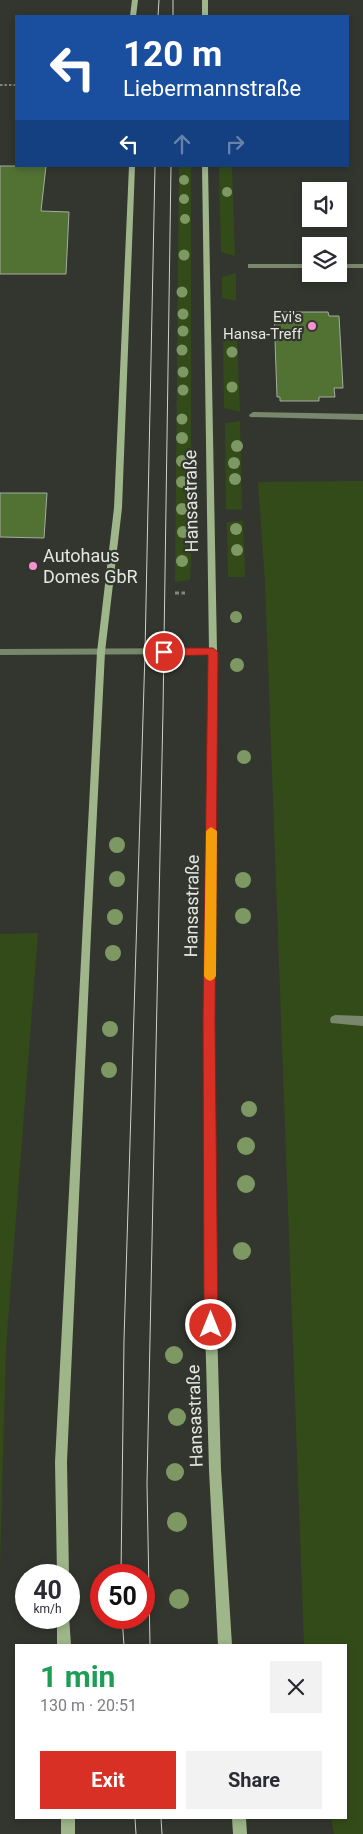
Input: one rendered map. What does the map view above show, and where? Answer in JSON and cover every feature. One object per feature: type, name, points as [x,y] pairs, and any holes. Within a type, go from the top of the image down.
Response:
[{"type":"main road","points":[[133,15],[134,0]]},
{"type":"main road","points":[[205,0],[205,15]]},
{"type":"main road","points":[[62,1564],[60,1462],[101,652],[118,508],[121,459],[132,167]]},
{"type":"main road","name":"Hansastraße","points":[[205,167],[213,652],[209,1019],[211,1325],[215,1470],[225,1644]]},
{"type":"main road","points":[[63,1629],[64,1644]]},
{"type":"main road","points":[[68,1819],[68,1834]]},
{"type":"main road","points":[[239,1819],[240,1834]]},
{"type":"street","points":[[251,266],[302,266]]},
{"type":"street","points":[[347,266],[363,266]]},
{"type":"street","points":[[253,415],[363,417]]},
{"type":"street","points":[[0,652],[213,652]]},
{"type":"street","points":[[335,1020],[363,1021]]},
{"type":"path","points":[[0,85],[15,85]]},
{"type":"path","points":[[175,593],[185,593]]},
{"type":"green space","points":[[179,167],[191,167],[191,557],[190,580],[175,582]]},
{"type":"green space","points":[[232,167],[235,256],[221,252],[219,168]]},
{"type":"green space","points":[[236,273],[236,301],[222,298],[222,277]]},
{"type":"green space","points":[[237,339],[240,412],[224,408],[223,341]]},
{"type":"green space","points":[[240,421],[242,510],[226,509],[225,423]]},
{"type":"green space","points":[[363,481],[363,1834],[334,1834],[331,1819],[347,1819],[347,1644],[304,1644],[265,582],[258,482]]},
{"type":"green space","points":[[243,521],[245,577],[228,577],[227,522]]},
{"type":"green space","points":[[38,933],[6,1348],[0,1566],[0,934]]},
{"type":"building","points":[[0,166],[46,167],[41,211],[69,212],[66,274],[0,274]]},
{"type":"building","points":[[274,312],[328,312],[329,316],[339,316],[343,388],[334,388],[335,397],[319,397],[319,401],[280,401],[280,397],[277,397]]},
{"type":"building","points":[[0,493],[47,493],[44,538],[0,537]]},
{"type":"tram line","points":[[158,15],[159,0]]},
{"type":"tram line","points":[[173,0],[173,15]]},
{"type":"tram line","points":[[121,1564],[124,1340],[145,652],[155,167]]},
{"type":"tram line","points":[[150,1644],[147,1484],[163,710],[171,167]]},
{"type":"tram line","points":[[123,1629],[124,1644]]},
{"type":"tram line","points":[[135,1819],[136,1834]]},
{"type":"tram line","points":[[161,1819],[162,1834]]},
{"type":"slow traffic","points":[[210,976],[211,831]]},
{"type":"place","name":"Evi's Hansa-Treff","points":[[312,326]]},
{"type":"place","name":"Autohaus Domes GbR","points":[[33,566]]},
{"type":"route","points":[[164,652],[213,652],[209,1019],[211,1325]]}]
